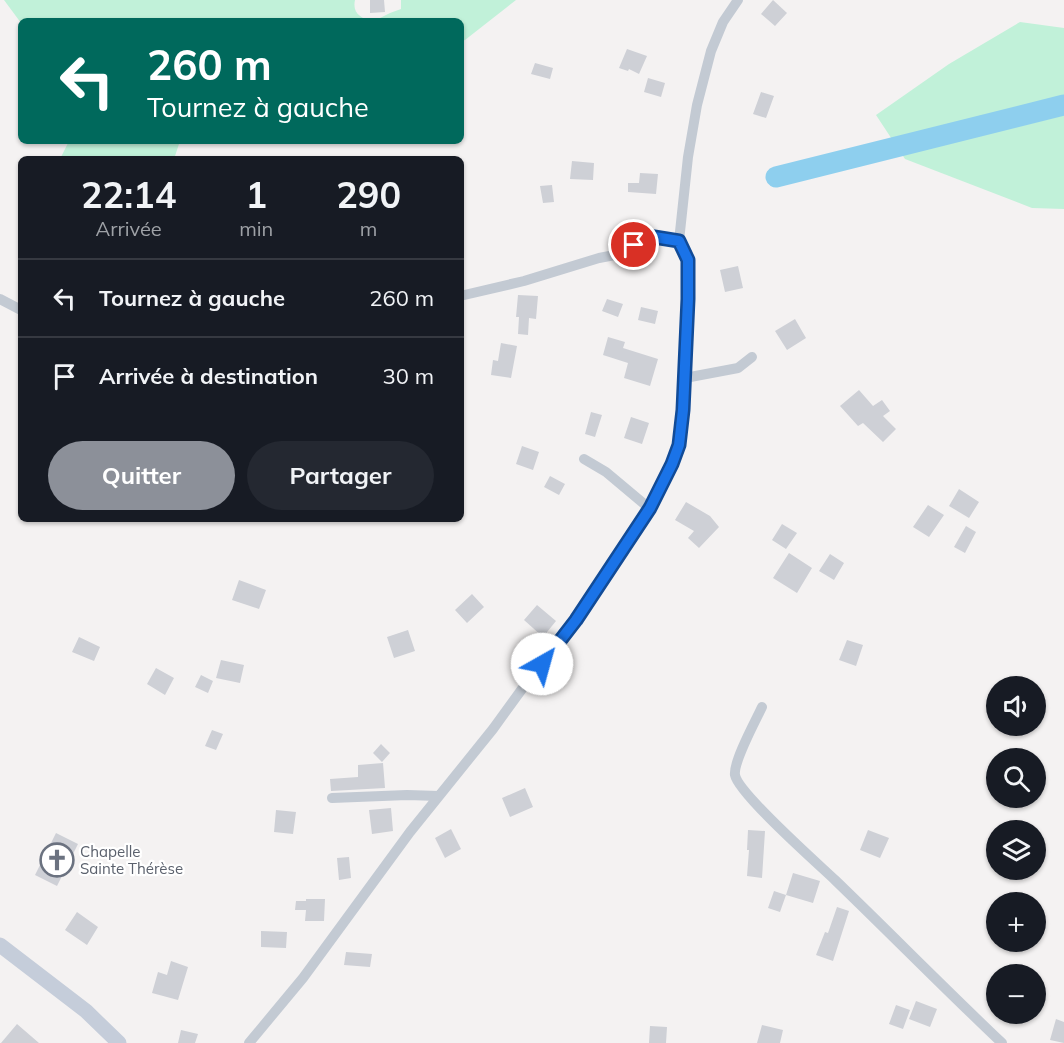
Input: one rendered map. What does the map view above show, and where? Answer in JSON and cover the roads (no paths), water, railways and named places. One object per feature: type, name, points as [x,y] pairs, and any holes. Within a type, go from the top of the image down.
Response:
[{"type":"main road","points":[[0,945],[86,1011],[119,1043]]},
{"type":"street","points":[[249,1043],[303,978],[410,832],[493,729],[576,620],[650,508],[672,464],[679,445],[683,410],[688,260],[679,241],[688,157],[697,105],[711,51],[723,22],[738,0]]},
{"type":"street","points":[[464,295],[620,254],[648,236],[679,241]]},
{"type":"street","points":[[0,299],[18,308]]},
{"type":"street","points":[[684,378],[738,368],[752,357]]},
{"type":"street","points":[[584,459],[606,472],[650,508]]},
{"type":"street","points":[[762,707],[736,763],[735,773],[739,784],[778,826],[1002,1043]]},
{"type":"street","points":[[332,798],[439,796]]},
{"type":"waterway","points":[[776,177],[1064,105]]},
{"type":"place","name":"Chapelle Sainte Thérèse","points":[[57,860]]}]
